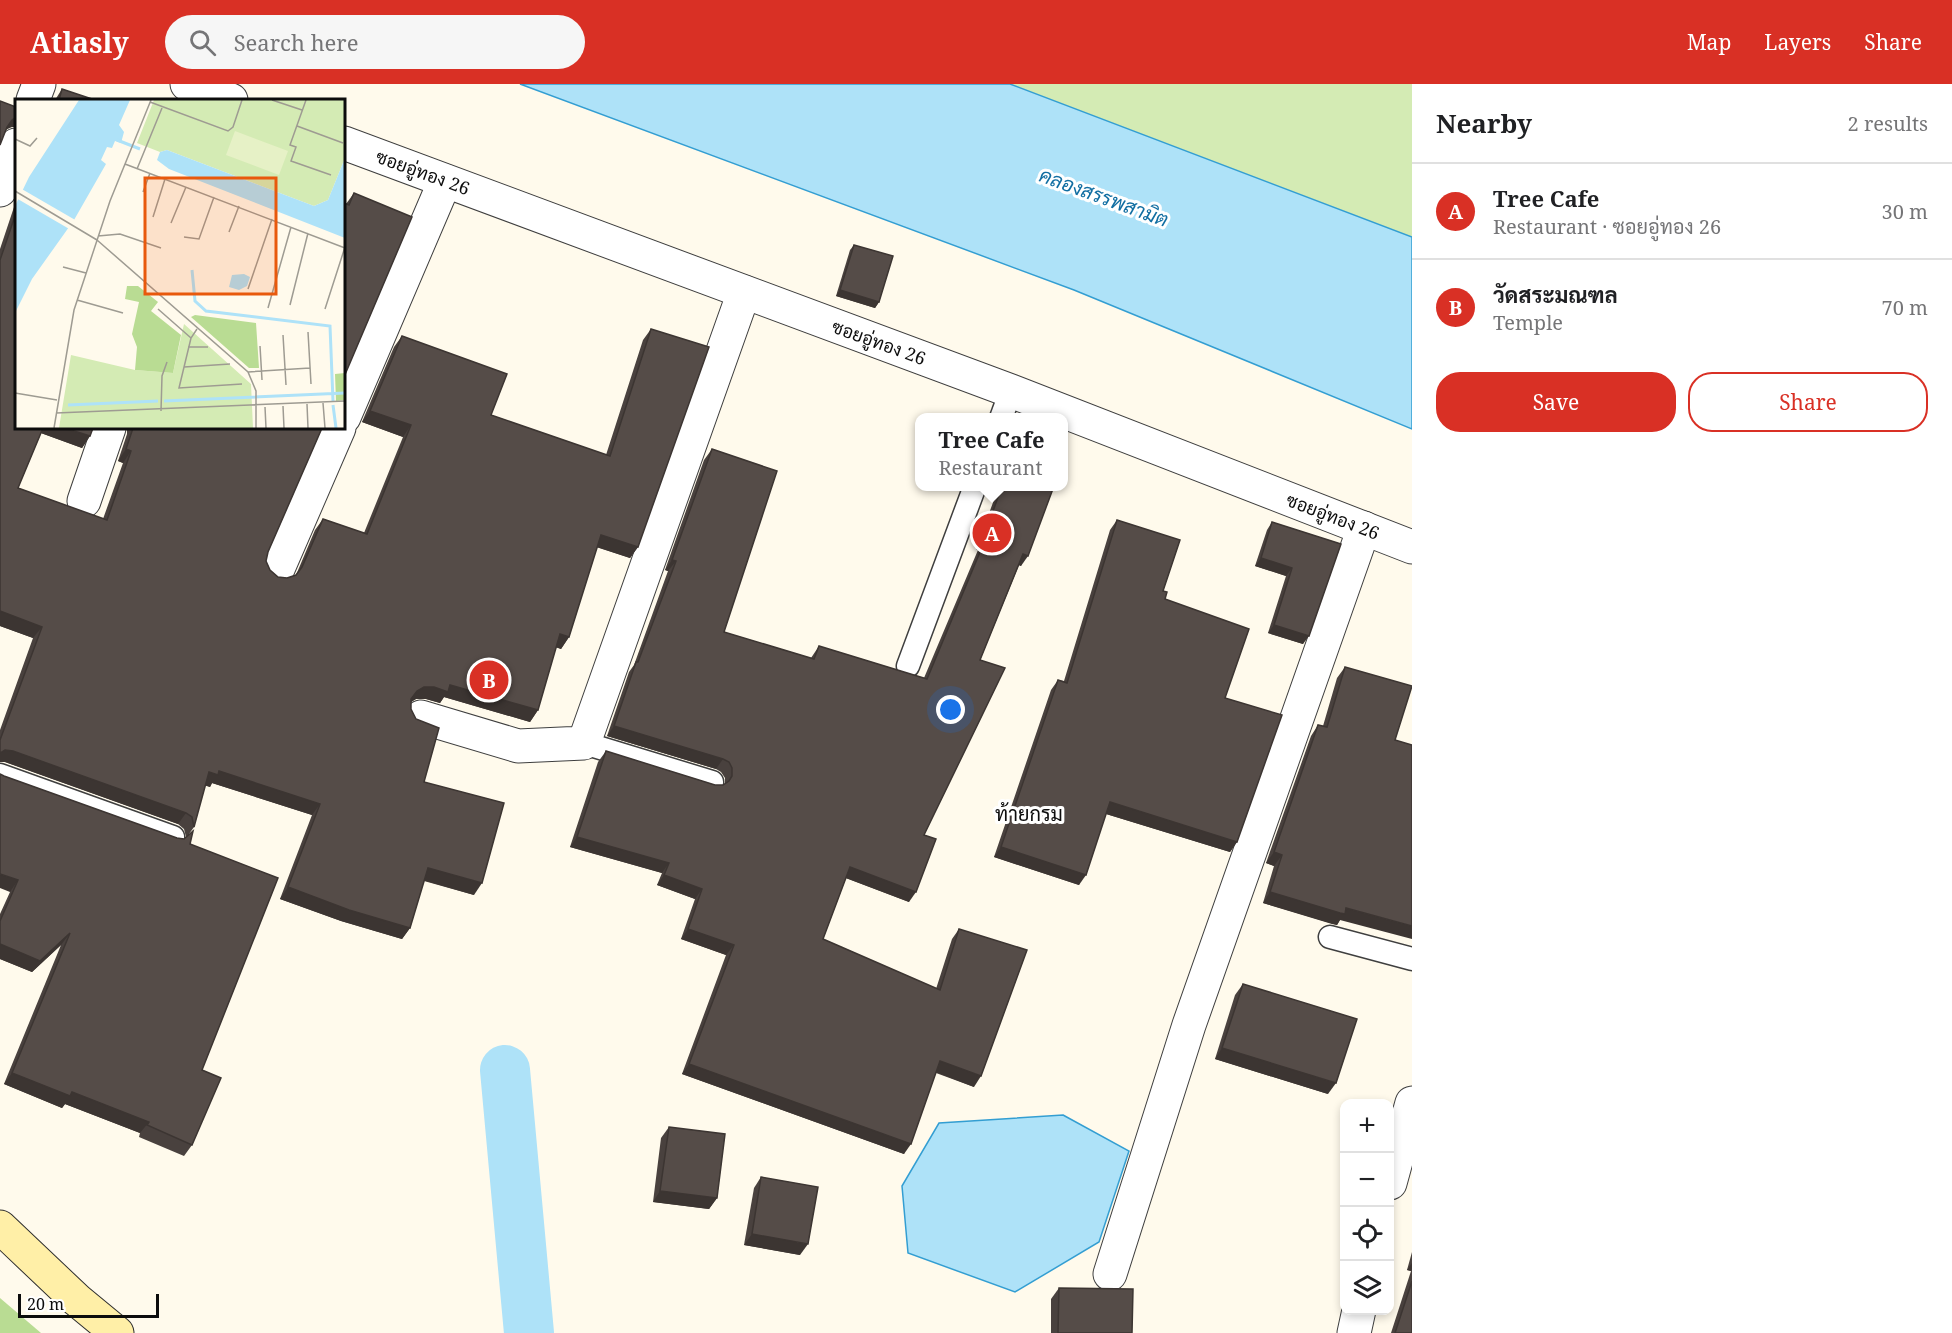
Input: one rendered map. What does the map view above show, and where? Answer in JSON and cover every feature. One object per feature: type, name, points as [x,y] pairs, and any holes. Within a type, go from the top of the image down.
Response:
[{"type":"street","points":[[33,99],[39,84]]},
{"type":"street","points":[[187,84],[223,99]]},
{"type":"street","name":"ซอยอู่ทอง 26","points":[[345,143],[744,292],[1032,413]]},
{"type":"street","points":[[0,190],[15,148]]},
{"type":"street","points":[[345,415],[445,181]]},
{"type":"street","points":[[422,717],[518,746],[584,743],[744,292]]},
{"type":"street","name":"ซอยอู่ทอง 26","points":[[1068,425],[1364,528],[1412,547]]},
{"type":"street","points":[[84,501],[109,429]]},
{"type":"street","points":[[277,571],[339,429]]},
{"type":"street","points":[[1110,1274],[1189,1025],[1364,528]]},
{"type":"street","points":[[1394,1166],[1412,1103]]},
{"type":"street","points":[[0,1227],[77,1300],[117,1333]]},
{"type":"street","points":[[1354,1333],[1358,1315]]},
{"type":"lane","points":[[908,666],[973,491]]},
{"type":"lane","points":[[584,743],[712,782]]},
{"type":"lane","points":[[0,775],[173,837]]},
{"type":"lane","points":[[1330,937],[1412,959]]},
{"type":"green space","points":[[1010,84],[1412,84],[1412,237]]},
{"type":"green space","points":[[0,1298],[41,1333],[0,1333]]},
{"type":"water","name":"คลองสรรพสามิต","points":[[520,84],[1010,84],[1412,237],[1412,429],[1074,290]]},
{"type":"water","points":[[1063,1115],[1129,1151],[1099,1242],[1015,1292],[908,1253],[902,1186],[939,1123]]},
{"type":"building","points":[[62,89],[92,99],[59,99]]},
{"type":"building","points":[[0,101],[15,107],[15,118],[7,127],[0,145]]},
{"type":"building","points":[[354,193],[412,217],[345,375],[345,203],[349,205]]},
{"type":"building","points":[[15,216],[15,429],[43,429],[18,488],[107,520],[131,451],[126,449],[133,429],[322,429],[268,552],[266,561],[270,570],[278,577],[287,578],[296,575],[302,567],[323,519],[367,534],[411,425],[370,411],[402,336],[507,374],[491,415],[610,456],[651,329],[709,347],[638,547],[601,535],[569,637],[560,634],[538,710],[450,685],[448,692],[434,687],[424,687],[417,691],[411,699],[411,709],[416,719],[439,728],[424,782],[504,803],[482,883],[428,868],[410,928],[349,910],[288,887],[320,804],[219,771],[218,775],[209,772],[194,827],[192,817],[186,813],[13,751],[5,750],[0,753],[0,740],[42,627],[0,611],[0,260]]},
{"type":"building","points":[[854,245],[893,256],[879,302],[840,290]]},
{"type":"building","points":[[68,429],[93,429],[90,436]]},
{"type":"building","points":[[712,449],[777,471],[724,632],[814,659],[819,646],[927,679],[985,540],[983,539],[1000,491],[1052,491],[1028,556],[1023,554],[980,660],[1005,668],[924,835],[936,839],[916,892],[850,867],[823,939],[940,990],[959,929],[1027,950],[981,1076],[940,1061],[911,1144],[689,1064],[734,945],[688,929],[702,889],[664,875],[669,863],[577,837],[606,751],[715,785],[723,785],[732,776],[729,762],[723,759],[614,726],[636,662],[638,662],[676,561],[672,560]]},
{"type":"building","points":[[1117,520],[1180,540],[1163,591],[1167,592],[1165,599],[1249,629],[1225,698],[1282,715],[1237,842],[1110,802],[1086,875],[1001,847],[1058,680],[1067,683]]},
{"type":"building","points":[[1272,522],[1341,544],[1309,636],[1274,625],[1292,568],[1261,558]]},
{"type":"building","points":[[1345,667],[1412,686],[1395,740],[1412,745],[1412,926],[1346,908],[1345,914],[1340,913],[1270,892],[1282,855],[1274,852],[1318,725],[1327,727]]},
{"type":"building","points":[[0,774],[177,838],[184,839],[193,831],[190,844],[278,878],[202,1070],[221,1078],[192,1145],[147,1125],[149,1122],[72,1092],[70,1096],[12,1073],[70,933],[40,961],[0,944],[0,921],[18,880],[0,874]]},
{"type":"building","points":[[1243,984],[1357,1019],[1336,1083],[1222,1048]]},
{"type":"building","points":[[669,1127],[725,1134],[717,1198],[660,1191]]},
{"type":"building","points":[[761,1177],[818,1187],[808,1244],[752,1234]]},
{"type":"building","points":[[1412,1281],[1412,1333],[1395,1333]]},
{"type":"building","points":[[1059,1288],[1133,1289],[1132,1333],[1058,1333]]},
{"type":"waterway","points":[[505,1070],[529,1333]]},
{"type":"place","name":"Tree Cafe","points":[[992,533]]},
{"type":"place","name":"วัดสระมณฑล","points":[[489,680]]},
{"type":"district","name":"ท้ายกรม","points":[[1029,813]]}]
